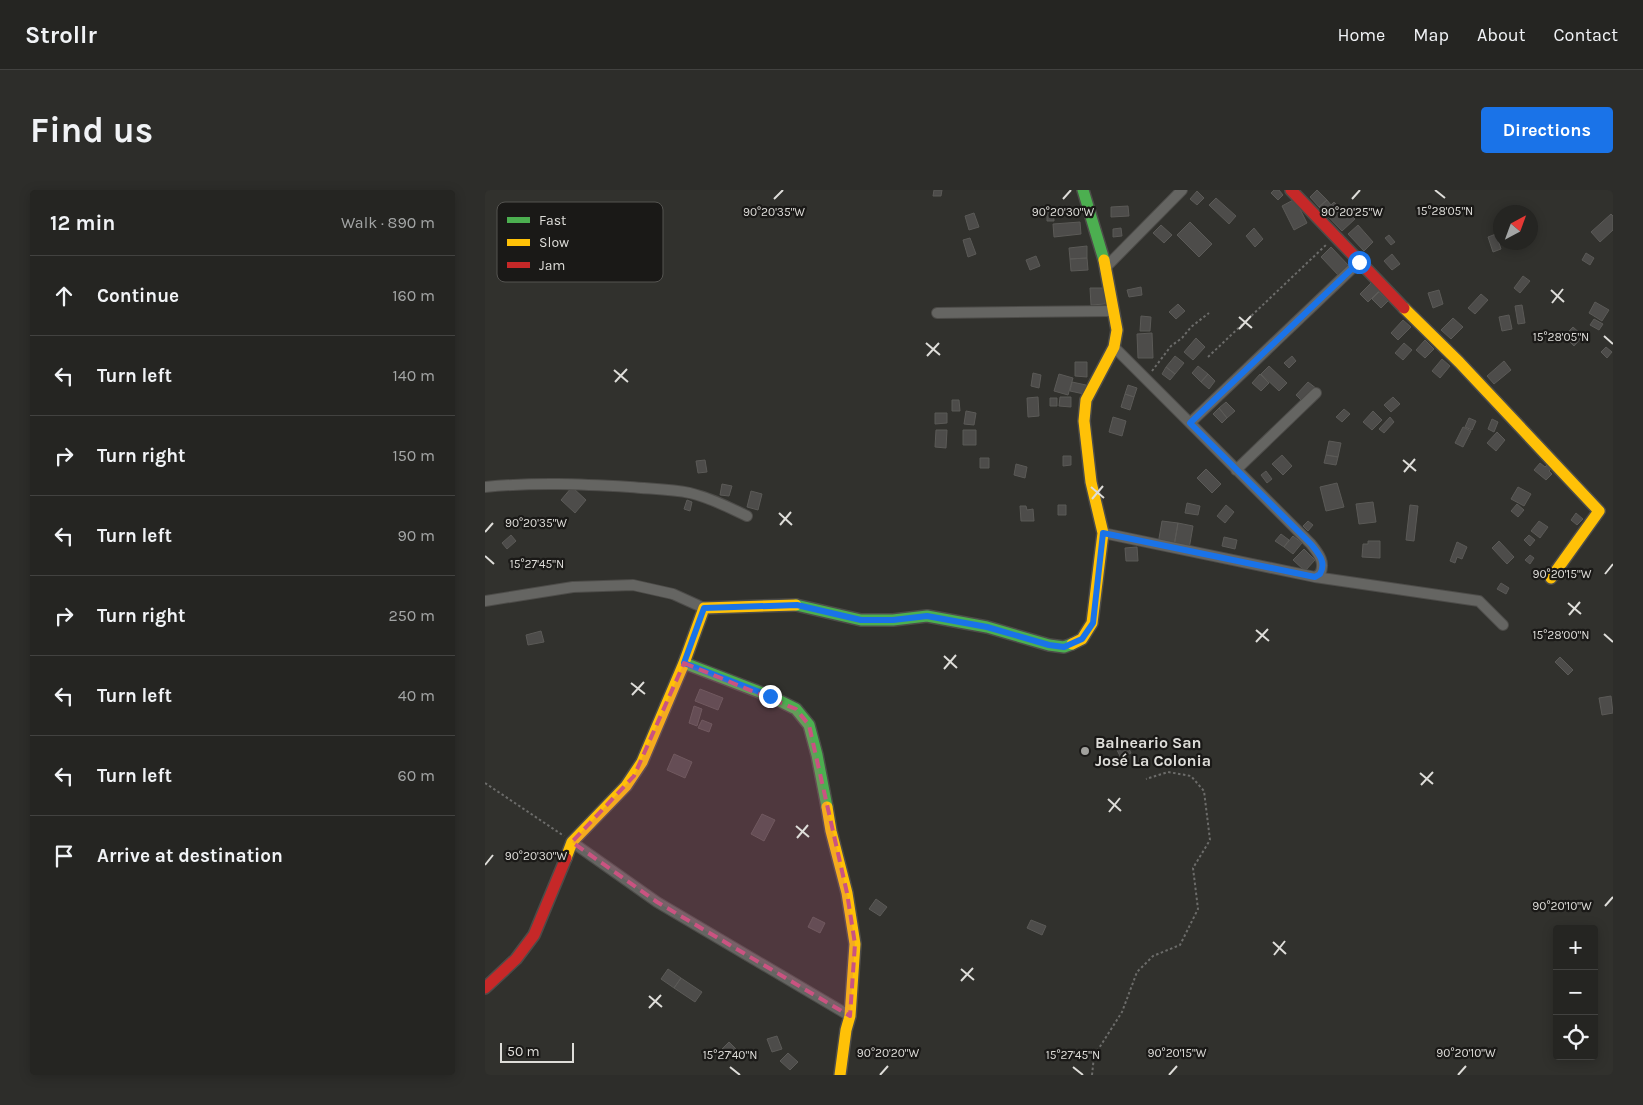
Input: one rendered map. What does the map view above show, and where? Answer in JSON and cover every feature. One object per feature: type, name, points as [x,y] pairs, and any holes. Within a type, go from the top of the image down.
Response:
[{"type":"street","points":[[485,601],[573,588],[633,585],[673,594],[704,608],[797,605],[861,620],[893,620],[927,616],[987,627],[1049,645],[1064,647],[1082,639],[1093,623],[1103,533],[1091,482],[1084,421],[1086,400],[1114,347],[1117,330],[1107,267],[1083,190]]},
{"type":"street","points":[[1107,267],[1182,190]]},
{"type":"street","points":[[1291,190],[1334,237],[1459,362],[1599,511],[1551,578]]},
{"type":"street","points":[[1190,423],[1359,262]]},
{"type":"street","points":[[937,313],[1114,311]]},
{"type":"street","points":[[1114,347],[1311,544],[1320,557],[1322,570],[1315,577]]},
{"type":"street","points":[[1236,470],[1316,393]]},
{"type":"street","points":[[485,488],[524,483],[550,483],[669,490],[714,500],[747,516]]},
{"type":"street","points":[[1103,533],[1315,577],[1479,601],[1503,625]]},
{"type":"street","points":[[485,988],[516,959],[534,935],[572,842],[634,776],[642,762],[684,663],[704,608]]},
{"type":"street","points":[[684,663],[770,696],[796,709],[809,725],[817,755],[831,831],[847,893],[855,944],[850,1016],[846,1030],[840,1075]]},
{"type":"street","points":[[572,842],[657,902],[850,1016]]},
{"type":"path","points":[[1208,358],[1334,237]]},
{"type":"path","points":[[1145,378],[1171,346],[1182,338],[1191,326],[1209,313]]},
{"type":"path","points":[[1092,1075],[1094,1056],[1122,1012],[1137,972],[1153,956],[1180,945],[1198,910],[1193,868],[1210,840],[1204,791],[1191,776],[1168,772],[1146,779]]},
{"type":"path","points":[[485,783],[572,842]]},
{"type":"highlighted area","points":[[684,663],[796,709],[809,725],[847,893],[855,944],[850,1016],[657,902],[572,842],[634,776]]},
{"type":"building","points":[[934,190],[942,190],[941,196],[933,196]]},
{"type":"building","points":[[1274,190],[1279,190],[1283,195],[1278,200],[1271,193]]},
{"type":"building","points":[[1317,190],[1327,200],[1319,207],[1310,197]]},
{"type":"building","points":[[1197,191],[1204,198],[1197,205],[1190,199]]},
{"type":"building","points":[[1216,198],[1236,216],[1229,224],[1209,205]]},
{"type":"building","points":[[1295,199],[1307,223],[1294,230],[1282,206]]},
{"type":"building","points":[[1327,200],[1331,205],[1334,202],[1345,214],[1348,212],[1355,219],[1342,231],[1319,207]]},
{"type":"building","points":[[1128,206],[1129,216],[1111,217],[1111,207]]},
{"type":"building","points":[[1047,208],[1053,208],[1054,221],[1047,221]]},
{"type":"building","points":[[974,213],[979,227],[969,230],[965,216]]},
{"type":"building","points":[[1611,214],[1613,216],[1613,230],[1600,242],[1591,232]]},
{"type":"building","points":[[1080,222],[1081,234],[1054,237],[1053,224]]},
{"type":"building","points":[[1190,222],[1212,244],[1199,257],[1177,235]]},
{"type":"building","points":[[1161,225],[1172,235],[1164,243],[1153,233]]},
{"type":"building","points":[[1358,225],[1373,242],[1364,251],[1348,234]]},
{"type":"building","points":[[1121,228],[1122,236],[1113,237],[1113,229]]},
{"type":"building","points":[[1254,228],[1263,239],[1255,247],[1246,236]]},
{"type":"building","points":[[1389,235],[1395,242],[1391,245],[1385,238]]},
{"type":"building","points":[[1493,235],[1493,250],[1498,250],[1493,252],[1488,237]]},
{"type":"building","points":[[970,238],[976,254],[968,257],[963,240]]},
{"type":"building","points":[[1087,246],[1087,258],[1070,259],[1069,248]]},
{"type":"building","points":[[1331,247],[1350,267],[1340,277],[1321,257]]},
{"type":"building","points":[[1586,253],[1594,258],[1590,265],[1582,260]]},
{"type":"building","points":[[1392,254],[1400,264],[1392,270],[1384,261]]},
{"type":"building","points":[[1036,256],[1040,266],[1030,270],[1026,260]]},
{"type":"building","points":[[1087,258],[1088,270],[1071,271],[1070,259]]},
{"type":"building","points":[[1523,276],[1530,281],[1520,293],[1514,288]]},
{"type":"building","points":[[1372,282],[1380,290],[1368,302],[1360,294]]},
{"type":"building","points":[[1141,287],[1142,295],[1129,297],[1127,290]]},
{"type":"building","points":[[1090,288],[1104,288],[1105,304],[1091,305]]},
{"type":"building","points":[[1439,290],[1443,304],[1433,308],[1428,293]]},
{"type":"building","points":[[1379,292],[1388,301],[1381,308],[1372,299]]},
{"type":"building","points":[[1481,294],[1488,300],[1475,314],[1468,308]]},
{"type":"building","points":[[1595,302],[1609,310],[1602,321],[1589,313]]},
{"type":"building","points":[[1178,304],[1185,311],[1176,319],[1169,312]]},
{"type":"building","points":[[1522,305],[1525,323],[1518,324],[1515,306]]},
{"type":"building","points":[[1509,315],[1512,329],[1502,331],[1499,317]]},
{"type":"building","points":[[1141,316],[1151,317],[1150,331],[1140,331]]},
{"type":"building","points":[[1453,318],[1463,327],[1451,339],[1441,330]]},
{"type":"building","points":[[1594,319],[1603,324],[1599,330],[1590,325]]},
{"type":"building","points":[[1403,320],[1411,327],[1398,340],[1391,333]]},
{"type":"building","points":[[1573,327],[1583,336],[1574,346],[1564,336]]},
{"type":"building","points":[[1152,333],[1153,358],[1138,358],[1137,334]]},
{"type":"building","points":[[1196,338],[1205,347],[1193,360],[1184,352]]},
{"type":"building","points":[[1425,340],[1434,349],[1425,358],[1416,350]]},
{"type":"building","points":[[1404,343],[1412,350],[1403,360],[1395,353]]},
{"type":"building","points":[[1606,347],[1612,352],[1607,358],[1601,352]]},
{"type":"building","points":[[1175,356],[1184,363],[1175,374],[1166,367]]},
{"type":"building","points":[[1292,356],[1296,361],[1289,368],[1284,363]]},
{"type":"building","points":[[1442,359],[1450,366],[1440,378],[1432,371]]},
{"type":"building","points":[[1504,361],[1511,370],[1494,384],[1487,376]]},
{"type":"building","points":[[1075,362],[1087,362],[1087,377],[1075,376]]},
{"type":"building","points":[[1198,366],[1208,374],[1201,382],[1192,373]]},
{"type":"building","points":[[1269,366],[1287,383],[1279,391],[1261,374]]},
{"type":"building","points":[[1166,367],[1175,374],[1170,380],[1162,374]]},
{"type":"building","points":[[1033,373],[1041,375],[1039,388],[1031,386]]},
{"type":"building","points":[[1059,374],[1073,378],[1068,395],[1054,391]]},
{"type":"building","points":[[1208,374],[1215,381],[1209,389],[1201,382]]},
{"type":"building","points":[[1260,374],[1269,383],[1261,391],[1252,383]]},
{"type":"building","points":[[1072,382],[1086,385],[1084,394],[1070,391]]},
{"type":"building","points":[[1308,382],[1317,389],[1303,402],[1296,395]]},
{"type":"building","points":[[1128,385],[1137,388],[1134,397],[1125,394]]},
{"type":"building","points":[[1125,394],[1134,397],[1130,410],[1121,407]]},
{"type":"building","points":[[1038,397],[1039,416],[1028,417],[1027,398]]},
{"type":"building","points":[[1060,397],[1071,397],[1071,407],[1059,406]]},
{"type":"building","points":[[1393,397],[1400,404],[1391,412],[1384,405]]},
{"type":"building","points":[[1050,398],[1057,398],[1057,406],[1050,406]]},
{"type":"building","points":[[952,400],[959,400],[960,411],[952,411]]},
{"type":"building","points":[[1226,402],[1235,411],[1227,418],[1219,408]]},
{"type":"building","points":[[1219,408],[1227,418],[1222,423],[1213,414]]},
{"type":"building","points":[[1344,409],[1350,414],[1342,422],[1336,417]]},
{"type":"building","points":[[966,411],[976,413],[974,425],[964,424]]},
{"type":"building","points":[[1373,411],[1382,420],[1372,430],[1363,422]]},
{"type":"building","points":[[935,413],[947,413],[947,423],[935,424]]},
{"type":"building","points":[[1113,417],[1126,421],[1122,436],[1109,432]]},
{"type":"building","points":[[1390,417],[1394,422],[1384,433],[1379,429]]},
{"type":"building","points":[[1469,418],[1476,421],[1472,430],[1465,427]]},
{"type":"building","points":[[1492,419],[1498,422],[1494,432],[1488,429]]},
{"type":"building","points":[[1463,427],[1471,431],[1463,447],[1455,443]]},
{"type":"building","points":[[936,430],[947,430],[946,448],[935,447]]},
{"type":"building","points":[[963,430],[976,430],[976,445],[963,445]]},
{"type":"building","points":[[1497,432],[1505,440],[1496,451],[1487,443]]},
{"type":"building","points":[[1329,441],[1341,443],[1338,457],[1326,455]]},
{"type":"building","points":[[1282,455],[1292,466],[1283,475],[1272,464]]},
{"type":"building","points":[[1326,455],[1338,457],[1336,465],[1324,463]]},
{"type":"building","points":[[1063,456],[1071,456],[1071,465],[1063,466]]},
{"type":"building","points":[[980,458],[989,458],[989,468],[980,468]]},
{"type":"building","points":[[705,460],[707,472],[698,473],[696,461]]},
{"type":"building","points":[[1540,463],[1545,467],[1547,465],[1551,469],[1549,471],[1552,474],[1546,480],[1534,470]]},
{"type":"building","points":[[1016,464],[1027,467],[1025,478],[1014,475]]},
{"type":"building","points":[[1206,469],[1221,484],[1212,493],[1197,478]]},
{"type":"building","points":[[1266,471],[1272,479],[1267,483],[1261,475]]},
{"type":"building","points":[[1337,483],[1344,507],[1326,511],[1320,487]]},
{"type":"building","points":[[722,484],[732,486],[729,496],[720,495]]},
{"type":"building","points":[[572,487],[586,500],[575,513],[561,500]]},
{"type":"building","points":[[1518,487],[1531,494],[1524,506],[1511,499]]},
{"type":"building","points":[[751,491],[762,494],[758,510],[747,507]]},
{"type":"building","points":[[687,500],[692,502],[690,511],[684,509]]},
{"type":"building","points":[[1373,502],[1376,522],[1359,524],[1356,504]]},
{"type":"building","points":[[1187,503],[1200,506],[1198,515],[1185,513]]},
{"type":"building","points":[[1517,504],[1524,510],[1518,517],[1511,511]]},
{"type":"building","points":[[1058,505],[1066,505],[1066,515],[1058,515]]},
{"type":"building","points":[[1226,505],[1234,512],[1225,523],[1217,516]]},
{"type":"building","points":[[1410,505],[1418,506],[1414,541],[1406,540]]},
{"type":"building","points":[[1020,506],[1026,506],[1027,510],[1033,509],[1034,521],[1021,521]]},
{"type":"building","points":[[1576,513],[1583,519],[1577,525],[1571,520]]},
{"type":"building","points":[[1162,521],[1178,523],[1174,546],[1158,544]]},
{"type":"building","points":[[1308,521],[1313,525],[1308,531],[1303,526]]},
{"type":"building","points":[[1539,521],[1548,527],[1540,538],[1531,531]]},
{"type":"building","points":[[1178,523],[1193,526],[1189,549],[1174,546]]},
{"type":"building","points":[[1281,534],[1289,540],[1284,547],[1275,541]]},
{"type":"building","points":[[511,535],[516,541],[507,549],[502,543]]},
{"type":"building","points":[[1529,535],[1535,540],[1530,546],[1524,540]]},
{"type":"building","points":[[1293,536],[1302,543],[1293,554],[1284,547]]},
{"type":"building","points":[[1224,537],[1237,540],[1235,549],[1222,546]]},
{"type":"building","points":[[1368,541],[1380,541],[1380,558],[1362,557],[1363,544],[1368,544]]},
{"type":"building","points":[[1499,541],[1514,557],[1507,564],[1492,548]]},
{"type":"building","points":[[1457,542],[1467,547],[1462,559],[1457,557],[1455,563],[1450,561]]},
{"type":"building","points":[[1137,547],[1138,561],[1126,561],[1125,548]]},
{"type":"building","points":[[1304,549],[1315,560],[1305,571],[1293,560]]},
{"type":"building","points":[[1530,555],[1534,558],[1530,564],[1525,560]]},
{"type":"building","points":[[1501,583],[1509,588],[1506,594],[1497,589]]},
{"type":"building","points":[[541,631],[544,642],[528,645],[526,635]]},
{"type":"building","points":[[1560,657],[1573,670],[1568,675],[1555,662]]},
{"type":"building","points":[[700,689],[723,698],[718,710],[695,701]]},
{"type":"building","points":[[1611,696],[1613,713],[1602,715],[1599,698]]},
{"type":"building","points":[[694,706],[702,709],[697,726],[689,723]]},
{"type":"building","points":[[702,720],[712,724],[709,732],[698,728]]},
{"type":"building","points":[[1126,743],[1131,753],[1121,758],[1116,748]]},
{"type":"building","points":[[674,754],[692,762],[685,778],[667,770]]},
{"type":"building","points":[[762,814],[775,820],[764,841],[751,834]]},
{"type":"building","points":[[876,899],[887,907],[880,916],[869,909]]},
{"type":"building","points":[[813,917],[825,923],[820,933],[808,927]]},
{"type":"building","points":[[1031,920],[1046,926],[1042,935],[1027,928]]},
{"type":"building","points":[[668,969],[681,978],[674,988],[661,979]]},
{"type":"building","points":[[681,978],[702,992],[695,1002],[674,988]]},
{"type":"building","points":[[777,1036],[782,1049],[772,1052],[767,1039]]},
{"type":"building","points":[[729,1042],[737,1050],[730,1057],[722,1049]]},
{"type":"building","points":[[788,1053],[798,1062],[790,1070],[780,1061]]},
{"type":"traffic: fast","points":[[1083,190],[1104,260]]},
{"type":"traffic: fast","points":[[796,605],[861,620],[893,620],[927,616],[987,627],[1049,645],[1064,647],[1072,644]]},
{"type":"traffic: fast","points":[[684,663],[770,696],[796,709],[809,725],[827,807]]},
{"type":"traffic: slow","points":[[1072,644],[1082,639],[1092,623],[1103,533],[1091,482],[1084,421],[1086,400],[1114,347],[1117,330],[1104,260]]},
{"type":"traffic: slow","points":[[1404,308],[1459,362],[1599,511],[1551,578]]},
{"type":"traffic: slow","points":[[566,858],[572,842],[626,786],[642,762],[684,663],[704,608],[796,605]]},
{"type":"traffic: slow","points":[[827,807],[831,831],[847,893],[855,944],[850,1016],[846,1030],[840,1075]]},
{"type":"traffic: jam","points":[[1291,190],[1404,308]]},
{"type":"traffic: jam","points":[[485,988],[516,959],[534,935],[566,858]]},
{"type":"place","name":"Balneario San José La Colonia","points":[[1085,751]]},
{"type":"route","points":[[770,696],[684,663],[704,608],[797,605],[861,620],[893,620],[927,616],[987,627],[1049,645],[1064,647],[1082,639],[1093,623],[1103,533],[1315,577],[1320,574],[1323,565],[1311,544],[1190,423],[1359,262]]}]
